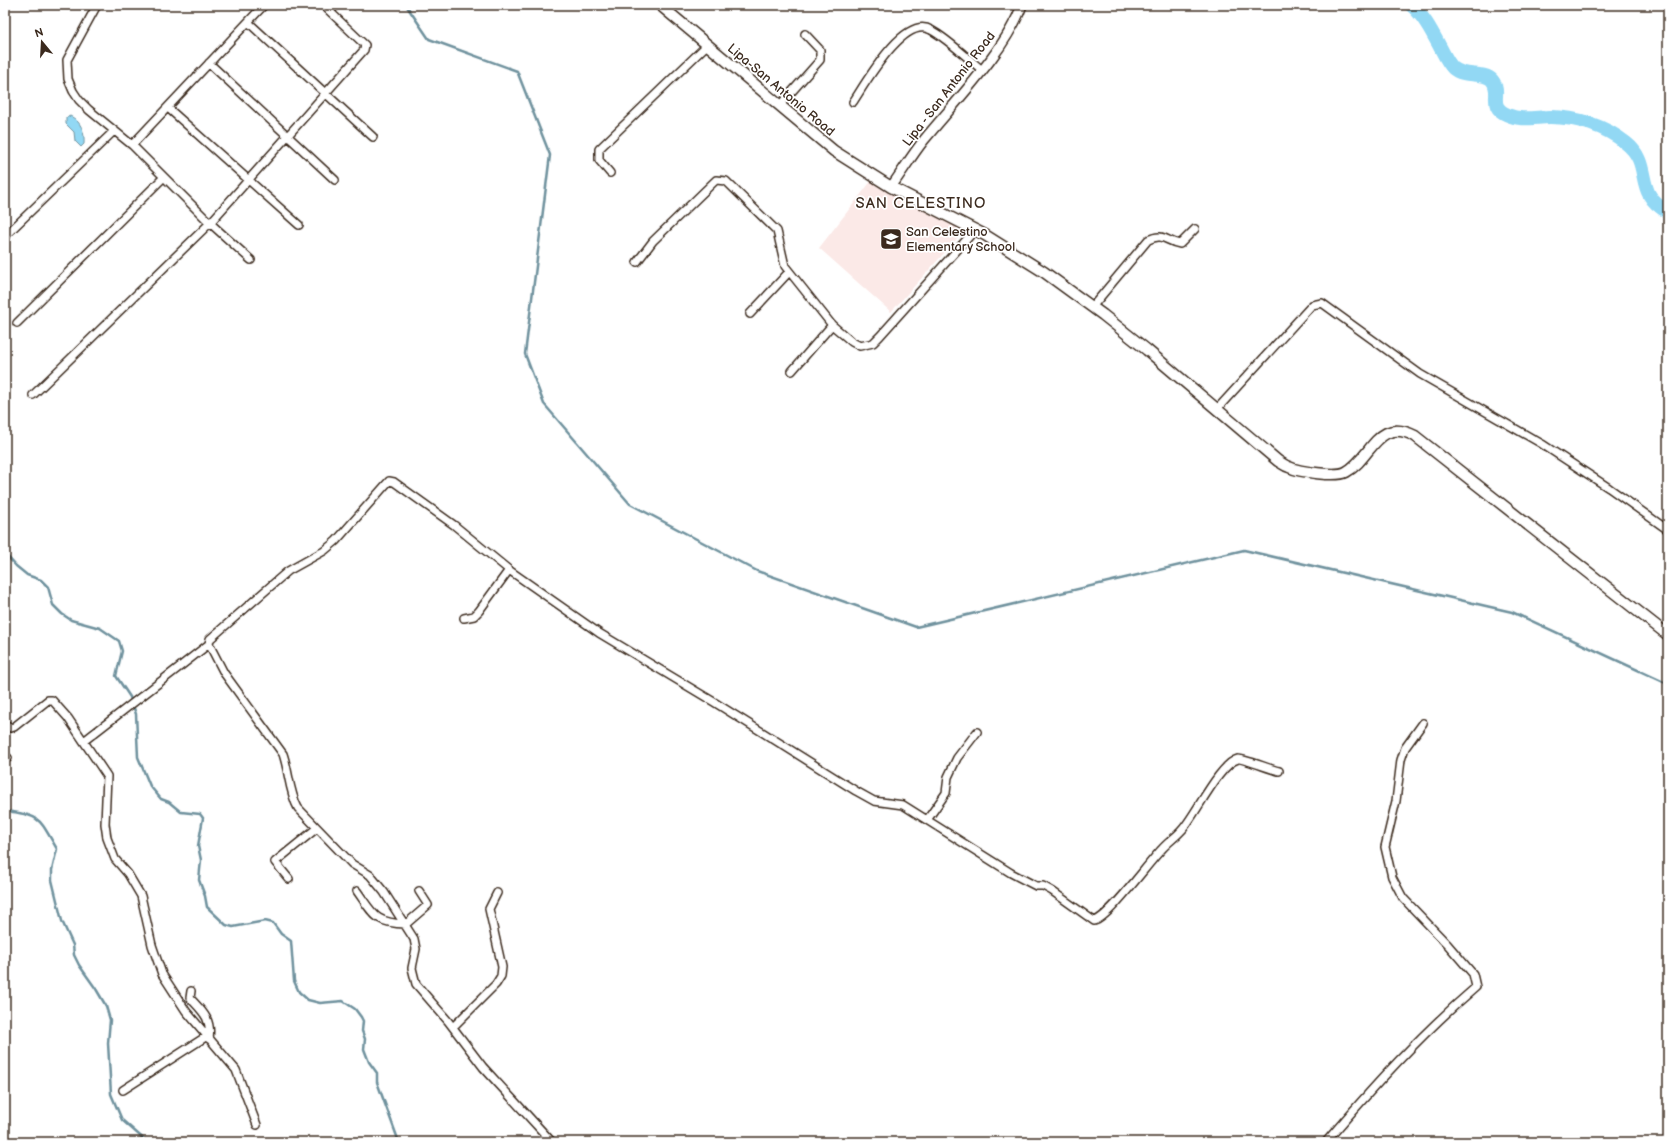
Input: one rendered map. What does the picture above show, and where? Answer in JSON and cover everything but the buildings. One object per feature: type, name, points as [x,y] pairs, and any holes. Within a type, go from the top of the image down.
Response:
[{"type":"main road","name":"Lipa-San Antonio Road","points":[[660,5],[834,151],[891,188],[976,229],[1044,272],[1147,350],[1278,461],[1299,470],[1330,474],[1346,472],[1354,466],[1379,438],[1387,432],[1397,430],[1406,431],[1415,436],[1668,635]]},
{"type":"street","points":[[97,5],[67,60],[68,79],[78,100],[132,146],[210,223],[251,260]]},
{"type":"street","points":[[132,146],[264,5]]},
{"type":"street","points":[[33,395],[210,223],[327,94],[365,47],[323,5]]},
{"type":"street","points":[[329,10],[338,5]]},
{"type":"street","name":"Lipa - San Antonio Road","points":[[891,188],[923,142],[982,70],[1018,19],[1022,5]]},
{"type":"street","points":[[248,22],[373,137]]},
{"type":"street","points":[[853,102],[888,52],[905,34],[915,28],[930,29],[982,70]]},
{"type":"street","points":[[780,105],[820,60],[820,50],[805,34]]},
{"type":"street","points":[[610,173],[599,160],[599,149],[707,45]]},
{"type":"street","points":[[209,64],[335,180]]},
{"type":"street","points":[[168,108],[299,225]]},
{"type":"street","points":[[5,236],[114,131]]},
{"type":"street","points":[[17,323],[164,177]]},
{"type":"street","points":[[637,262],[653,241],[716,180],[721,179],[726,181],[777,231],[783,261],[789,272],[832,325],[852,342],[860,346],[873,343],[976,229]]},
{"type":"street","points":[[1092,308],[1148,240],[1154,237],[1162,236],[1180,244],[1194,229]]},
{"type":"street","points":[[750,314],[789,272]]},
{"type":"street","points":[[1217,410],[1312,305],[1322,303],[1420,374],[1542,444],[1609,488],[1668,530]]},
{"type":"street","points":[[792,371],[832,325]]},
{"type":"street","points":[[84,741],[209,644],[210,639],[288,571],[324,551],[336,542],[389,481],[394,482],[454,525],[509,570],[599,633],[714,702],[856,791],[874,800],[903,805],[1011,873],[1036,886],[1043,886],[1052,891],[1094,922],[1100,920],[1164,847],[1183,830],[1214,782],[1233,760],[1240,758],[1264,768],[1279,771]]},
{"type":"street","points":[[464,618],[474,616],[479,611],[509,570]]},
{"type":"street","points":[[209,644],[224,674],[283,754],[287,765],[294,801],[317,828],[352,864],[370,875],[384,892],[406,924],[414,939],[416,949],[412,968],[416,984],[453,1027],[483,1067],[552,1142]]},
{"type":"street","points":[[7,728],[19,724],[50,699],[68,718],[107,776],[105,824],[110,850],[141,896],[152,945],[162,974],[186,1011],[236,1070],[257,1125]]},
{"type":"street","points":[[1326,1142],[1357,1106],[1416,1043],[1446,1012],[1476,987],[1473,974],[1448,945],[1402,898],[1392,877],[1385,847],[1405,748],[1423,723]]},
{"type":"street","points":[[927,820],[946,793],[948,777],[956,758],[977,732]]},
{"type":"street","points":[[289,878],[275,862],[317,828]]},
{"type":"street","points":[[357,891],[375,916],[389,924],[406,924],[428,905],[419,891]]},
{"type":"street","points":[[453,1027],[496,984],[500,976],[502,966],[489,909],[497,893]]},
{"type":"street","points":[[192,991],[190,998],[204,1013],[209,1022],[208,1038]]},
{"type":"street","points":[[123,1090],[208,1038]]},
{"type":"shaded area","name":"San Celestino Elementary School","points":[[872,180],[965,230],[891,312],[819,248]]},
{"type":"water","points":[[70,116],[74,118],[82,127],[84,144],[81,147],[75,141],[74,132],[66,124],[66,118]]},
{"type":"waterway","points":[[406,5],[429,39],[517,71],[550,155],[525,354],[544,404],[630,504],[757,571],[916,627],[1244,550],[1512,612],[1668,684]]},
{"type":"waterway","points":[[1411,5],[1427,24],[1447,61],[1453,68],[1463,73],[1484,76],[1492,80],[1496,90],[1496,103],[1501,111],[1518,118],[1560,117],[1580,121],[1600,127],[1626,143],[1639,160],[1646,188],[1650,196],[1657,204],[1668,212]]},
{"type":"waterway","points":[[5,550],[7,556],[16,566],[27,575],[41,580],[48,587],[53,605],[62,614],[71,620],[100,628],[119,641],[122,651],[116,676],[130,697],[136,714],[138,757],[150,786],[161,799],[169,802],[181,812],[200,814],[203,818],[198,846],[201,860],[199,880],[205,896],[207,907],[226,925],[233,927],[265,921],[273,923],[281,934],[291,941],[294,981],[299,992],[308,1000],[320,1003],[343,1001],[355,1009],[363,1021],[362,1031],[365,1039],[364,1049],[369,1062],[377,1073],[377,1082],[399,1142]]},
{"type":"waterway","points":[[5,811],[26,814],[38,820],[57,849],[52,870],[52,880],[62,921],[73,945],[74,955],[106,1006],[110,1020],[108,1043],[111,1094],[122,1120],[147,1142]]},
{"type":"place","name":"San Celestino Elementary School","points":[[891,239]]},
{"type":"district","name":"SAN CELESTINO","points":[[921,203]]}]
